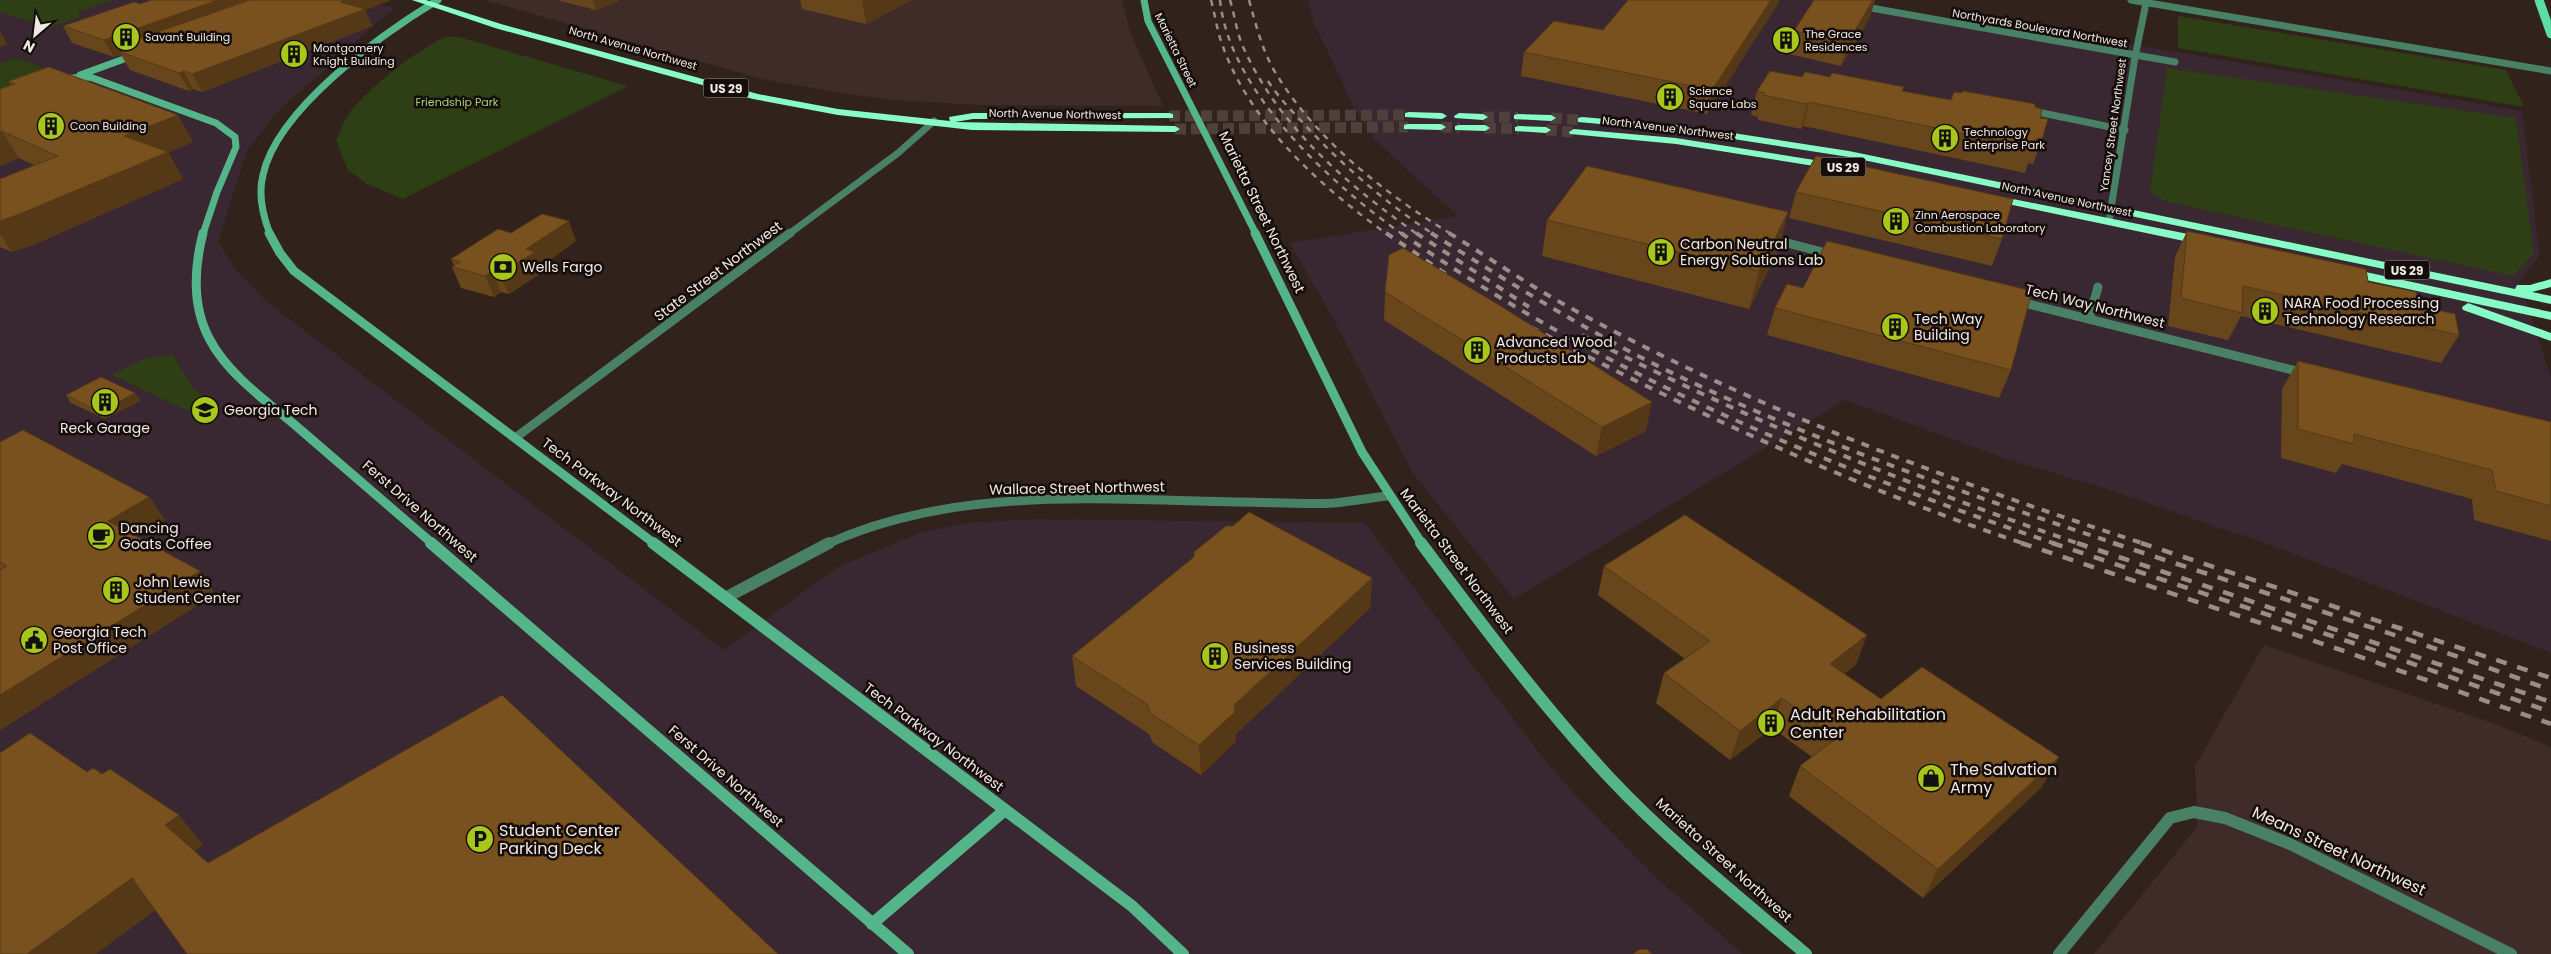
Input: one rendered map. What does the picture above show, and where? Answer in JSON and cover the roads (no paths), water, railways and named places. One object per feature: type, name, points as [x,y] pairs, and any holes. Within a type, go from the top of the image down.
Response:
[{"type":"highway","name":"North Avenue Northwest","points":[[417,0],[433,2],[757,97],[838,112],[972,126],[1016,128],[1175,128]]},
{"type":"highway","name":"North Avenue Northwest","points":[[934,121],[974,116],[1169,116]]},
{"type":"highway","points":[[1459,116],[1483,117]]},
{"type":"highway","points":[[1518,117],[1551,118]]},
{"type":"highway","name":"North Avenue Northwest","points":[[1582,120],[1688,129],[1793,144],[2110,215],[2551,300]]},
{"type":"highway","points":[[1409,121],[1442,122]]},
{"type":"highway","points":[[1459,128],[1485,128]]},
{"type":"highway","points":[[1519,129],[1546,130]]},
{"type":"highway","name":"North Avenue Northwest","points":[[1574,132],[1676,141],[1842,167]]},
{"type":"highway","name":"North Avenue Northwest","points":[[1985,196],[2110,215],[2216,244]]},
{"type":"highway","name":"US 29","points":[[2332,269],[2551,316]]},
{"type":"highway","points":[[2383,280],[2504,318],[2551,337]]},
{"type":"highway","name":"US 29","points":[[2483,286],[2530,289],[2551,283]]},
{"type":"main road","points":[[2539,0],[2547,14],[2551,34]]},
{"type":"street","name":"Marietta Street","points":[[1144,0],[1148,20],[1193,108]]},
{"type":"street","points":[[2132,0],[2551,71]]},
{"type":"street","name":"Tech Parkway Northwest","points":[[433,2],[372,46],[304,105],[271,152],[262,174],[262,201],[268,230],[286,263],[347,314],[391,344],[727,597],[1132,906],[1183,954]]},
{"type":"street","name":"Yancey Street Northwest","points":[[2110,215],[2125,130],[2134,56],[2146,2]]},
{"type":"street","name":"Northyards Boulevard Northwest","points":[[1852,5],[2175,62]]},
{"type":"street","points":[[62,81],[147,51]]},
{"type":"street","name":"Ferst Drive Northwest","points":[[72,78],[90,78],[187,111],[227,129],[234,137],[236,147],[204,223],[196,270],[199,311],[210,339],[232,368],[281,413],[908,954]]},
{"type":"street","name":"Marietta Street Northwest","points":[[1193,108],[1362,452],[1387,496],[1423,547],[1566,729],[1610,778],[1704,868],[1806,954]]},
{"type":"street","points":[[2019,108],[2125,130]]},
{"type":"street","name":"State Street Northwest","points":[[515,438],[891,159],[934,121]]},
{"type":"street","points":[[1757,235],[1844,257]]},
{"type":"street","points":[[2089,319],[2098,287]]},
{"type":"street","name":"Tech Way Northwest","points":[[2009,299],[2310,375]]},
{"type":"street","name":"Wallace Street Northwest","points":[[727,597],[851,532],[915,513],[976,502],[1039,499],[1333,503],[1387,496]]},
{"type":"street","points":[[872,924],[1005,810]]},
{"type":"street","name":"Means Street Northwest","points":[[2059,954],[2170,818],[2194,812],[2225,818],[2290,844],[2511,954]]},
{"type":"tunnel","points":[[1169,116],[1409,115]]},
{"type":"tunnel","points":[[1483,117],[1518,117]]},
{"type":"tunnel","points":[[1551,118],[1582,120]]},
{"type":"tunnel","points":[[1175,129],[1408,127]]},
{"type":"tunnel","points":[[1441,127],[1459,128]]},
{"type":"tunnel","points":[[1485,128],[1519,129]]},
{"type":"tunnel","points":[[1546,130],[1574,132]]},
{"type":"railway","points":[[1211,0],[1220,39],[1234,73],[1250,101],[1269,127],[1290,151],[1337,196],[1387,234]]},
{"type":"railway","points":[[1220,0],[1227,34],[1242,68],[1263,101],[1316,162],[1345,189],[1402,234]]},
{"type":"railway","points":[[1230,0],[1242,45],[1260,79],[1297,131],[1342,176],[1417,234]]},
{"type":"railway","points":[[1249,0],[1270,64],[1310,120],[1353,163],[1377,183],[1451,234]]},
{"type":"railway","points":[[1268,81],[1319,140],[1350,169],[1382,197],[1433,234]]},
{"type":"railway","points":[[1386,233],[1452,278]]},
{"type":"railway","points":[[1401,233],[1477,283],[1555,329],[1635,372],[1717,412],[1885,482],[2056,544]]},
{"type":"railway","points":[[1416,233],[1529,307]]},
{"type":"railway","points":[[1431,233],[1517,287],[1604,338],[1719,395],[1831,442],[1944,485],[2117,544]]},
{"type":"railway","points":[[1449,233],[1522,280],[1567,306],[1636,343],[1706,377],[1850,439],[1923,467],[2071,520],[2145,544]]},
{"type":"railway","points":[[1531,327],[1712,418],[1774,446],[1898,498],[2025,544]]},
{"type":"railway","points":[[1582,335],[1704,395],[1827,449],[1953,499],[2080,544]]},
{"type":"railway","points":[[2021,543],[2338,649],[2551,724]]},
{"type":"railway","points":[[2052,543],[2353,643],[2551,712]]},
{"type":"railway","points":[[2077,543],[2551,702]]},
{"type":"railway","points":[[2113,543],[2422,644],[2551,690]]},
{"type":"railway","points":[[2141,543],[2551,678]]},
{"type":"place","name":"Savant Building","points":[[126,37]]},
{"type":"place","name":"The Grace Residences","points":[[1786,40]]},
{"type":"place","name":"Montgomery Knight Building","points":[[294,54]]},
{"type":"place","name":"Science Square Labs","points":[[1670,97]]},
{"type":"place","name":"Coon Building","points":[[51,126]]},
{"type":"place","name":"Technology Enterprise Park","points":[[1945,138]]},
{"type":"place","name":"Zinn Aerospace Combustion Laboratory","points":[[1896,221]]},
{"type":"place","name":"Carbon Neutral Energy Solutions Lab","points":[[1661,252]]},
{"type":"place","name":"Wells Fargo","points":[[503,267]]},
{"type":"place","name":"NARA Food Processing Technology Research","points":[[2265,311]]},
{"type":"place","name":"Tech Way Building","points":[[1895,327]]},
{"type":"place","name":"Advanced Wood Products Lab","points":[[1477,350]]},
{"type":"place","name":"Reck Garage","points":[[105,402]]},
{"type":"place","name":"Georgia Tech","points":[[205,410]]},
{"type":"place","name":"Dancing Goats Coffee","points":[[101,536]]},
{"type":"place","name":"John Lewis Student Center","points":[[116,590]]},
{"type":"place","name":"Georgia Tech Post Office","points":[[34,640]]},
{"type":"place","name":"Business Services Building","points":[[1215,656]]},
{"type":"place","name":"Adult Rehabilitation Center","points":[[1771,723]]},
{"type":"place","name":"The Salvation Army","points":[[1931,778]]},
{"type":"place","name":"Student Center Parking Deck","points":[[480,839]]},
{"type":"park label","name":"Friendship Park","points":[[457,102]]}]
